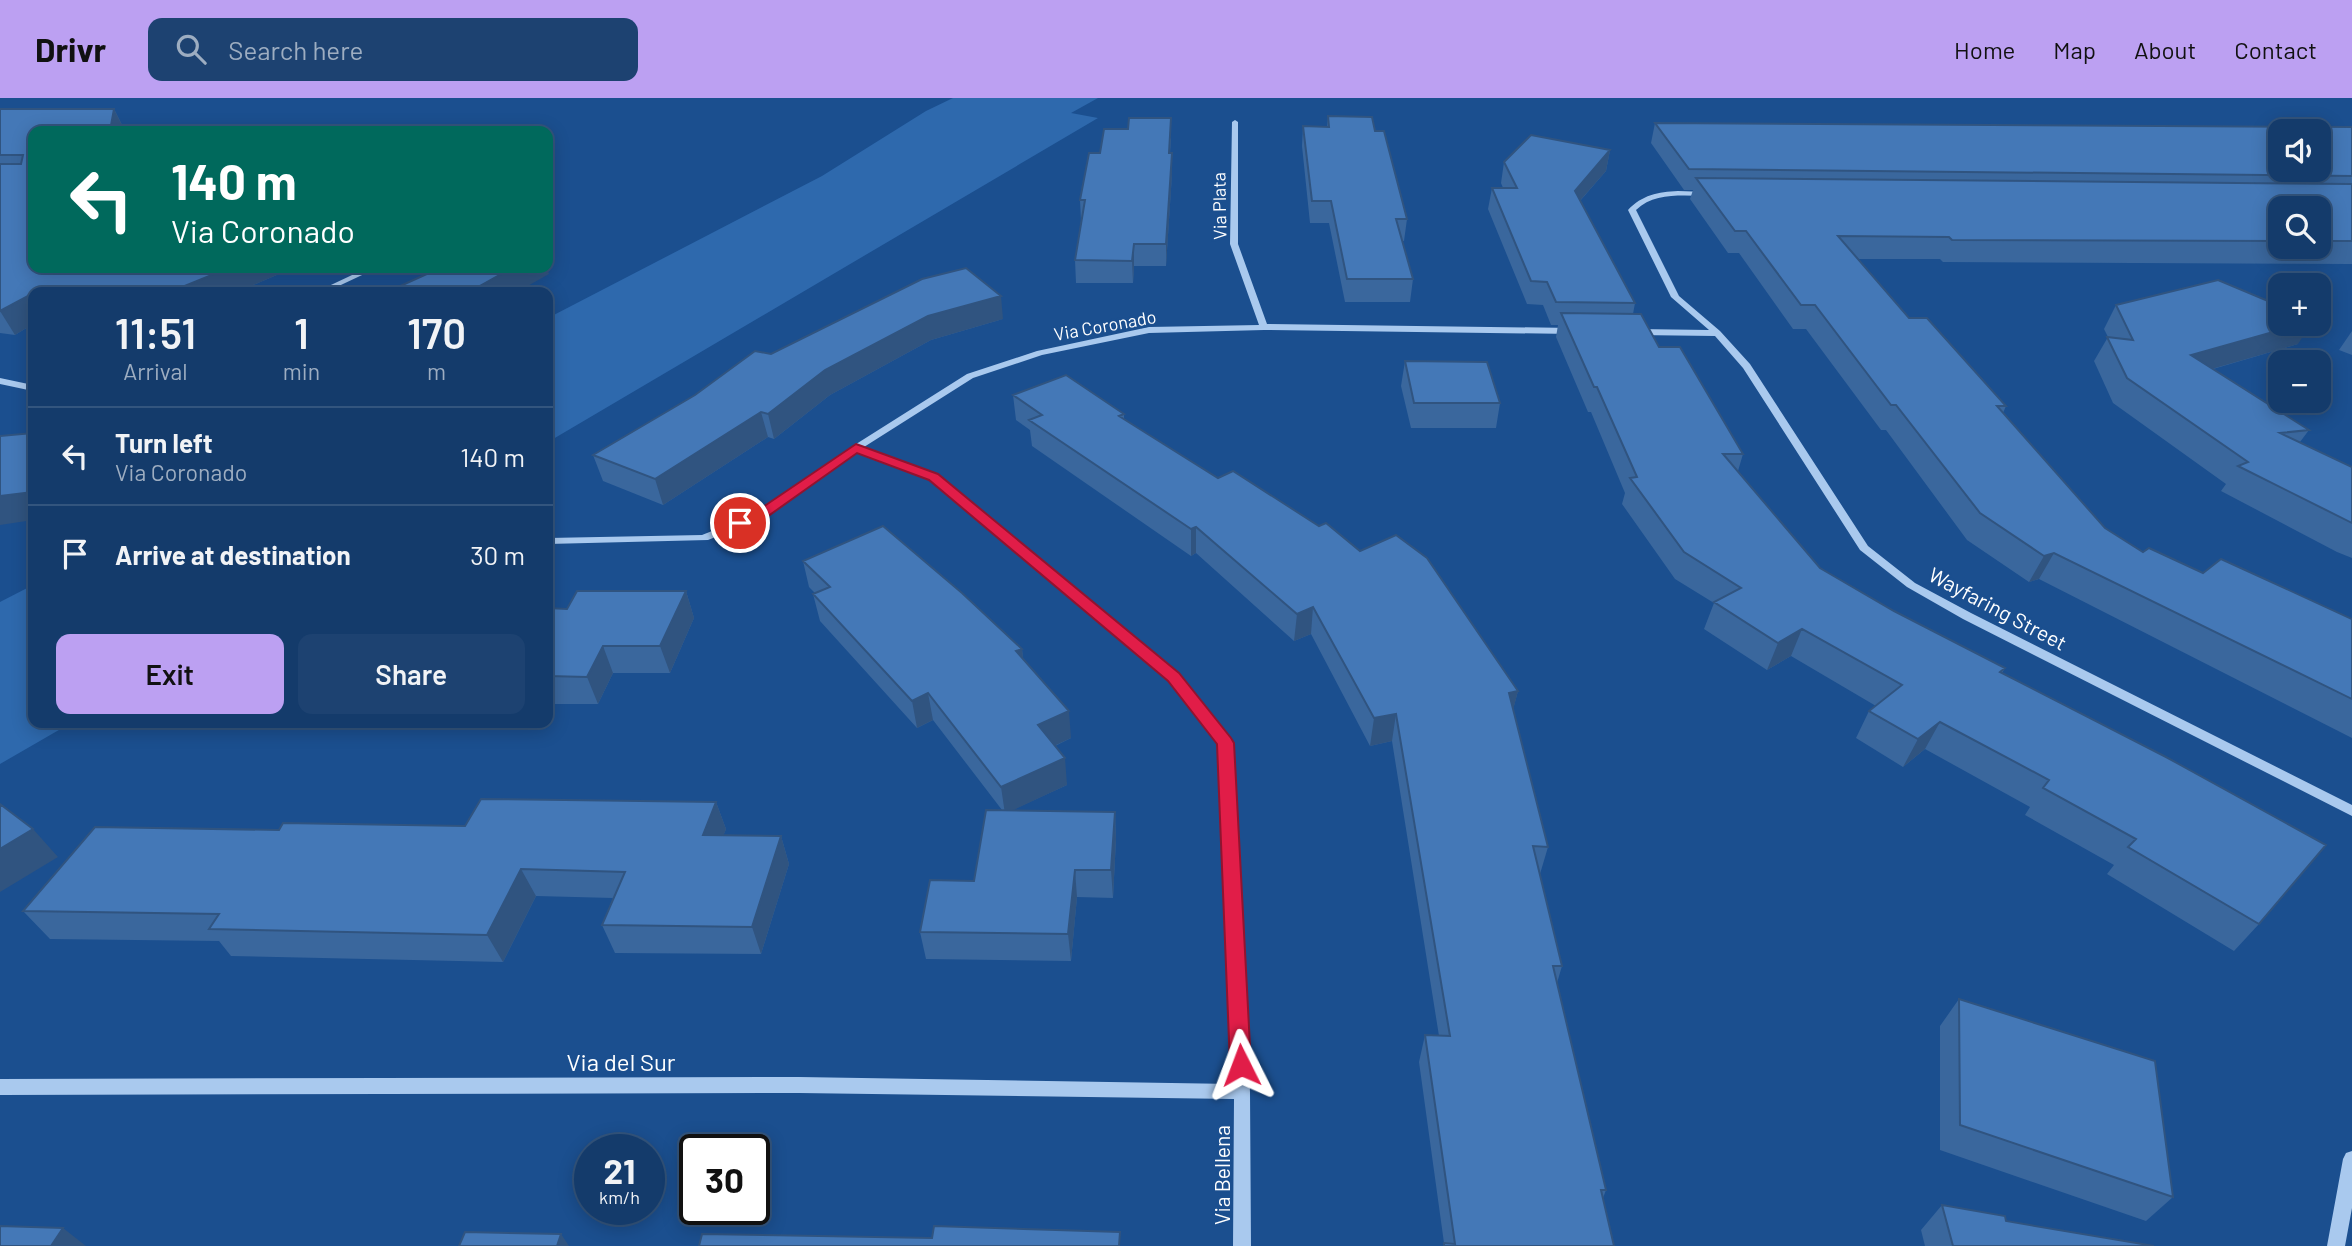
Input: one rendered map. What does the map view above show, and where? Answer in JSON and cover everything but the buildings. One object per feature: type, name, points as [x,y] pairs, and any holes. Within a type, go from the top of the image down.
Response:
[{"type":"street","name":"Via Plata","points":[[1235,122],[1234,244],[1264,327]]},
{"type":"street","points":[[1712,194],[1670,194],[1639,201],[1632,210],[1675,297],[1717,333]]},
{"type":"street","points":[[331,287],[362,273]]},
{"type":"street","name":"Via Coronado","points":[[553,541],[704,538],[759,516],[856,448],[970,376],[1040,353],[1149,330],[1264,327],[1580,331]]},
{"type":"street","points":[[1621,332],[1717,333]]},
{"type":"street","name":"Wayfaring Street","points":[[1717,333],[1747,366],[1864,548],[1911,585],[2352,811]]},
{"type":"street","points":[[0,381],[28,387]]},
{"type":"street","name":"Via Bellena","points":[[856,448],[934,477],[1174,677],[1226,743],[1242,1092],[1242,1246]]},
{"type":"street","name":"Via del Sur","points":[[0,1087],[799,1085],[1242,1092]]},
{"type":"street","points":[[2336,1246],[2352,1159]]},
{"type":"shaded area","points":[[953,98],[1098,98],[1071,113],[1098,118],[553,439],[553,315],[822,176],[926,111]]},
{"type":"shaded area","points":[[28,588],[28,728],[62,728],[0,764],[0,602]]},
{"type":"route","points":[[740,523],[759,516],[856,448],[934,477],[1174,677],[1226,743],[1241,1065]]}]
